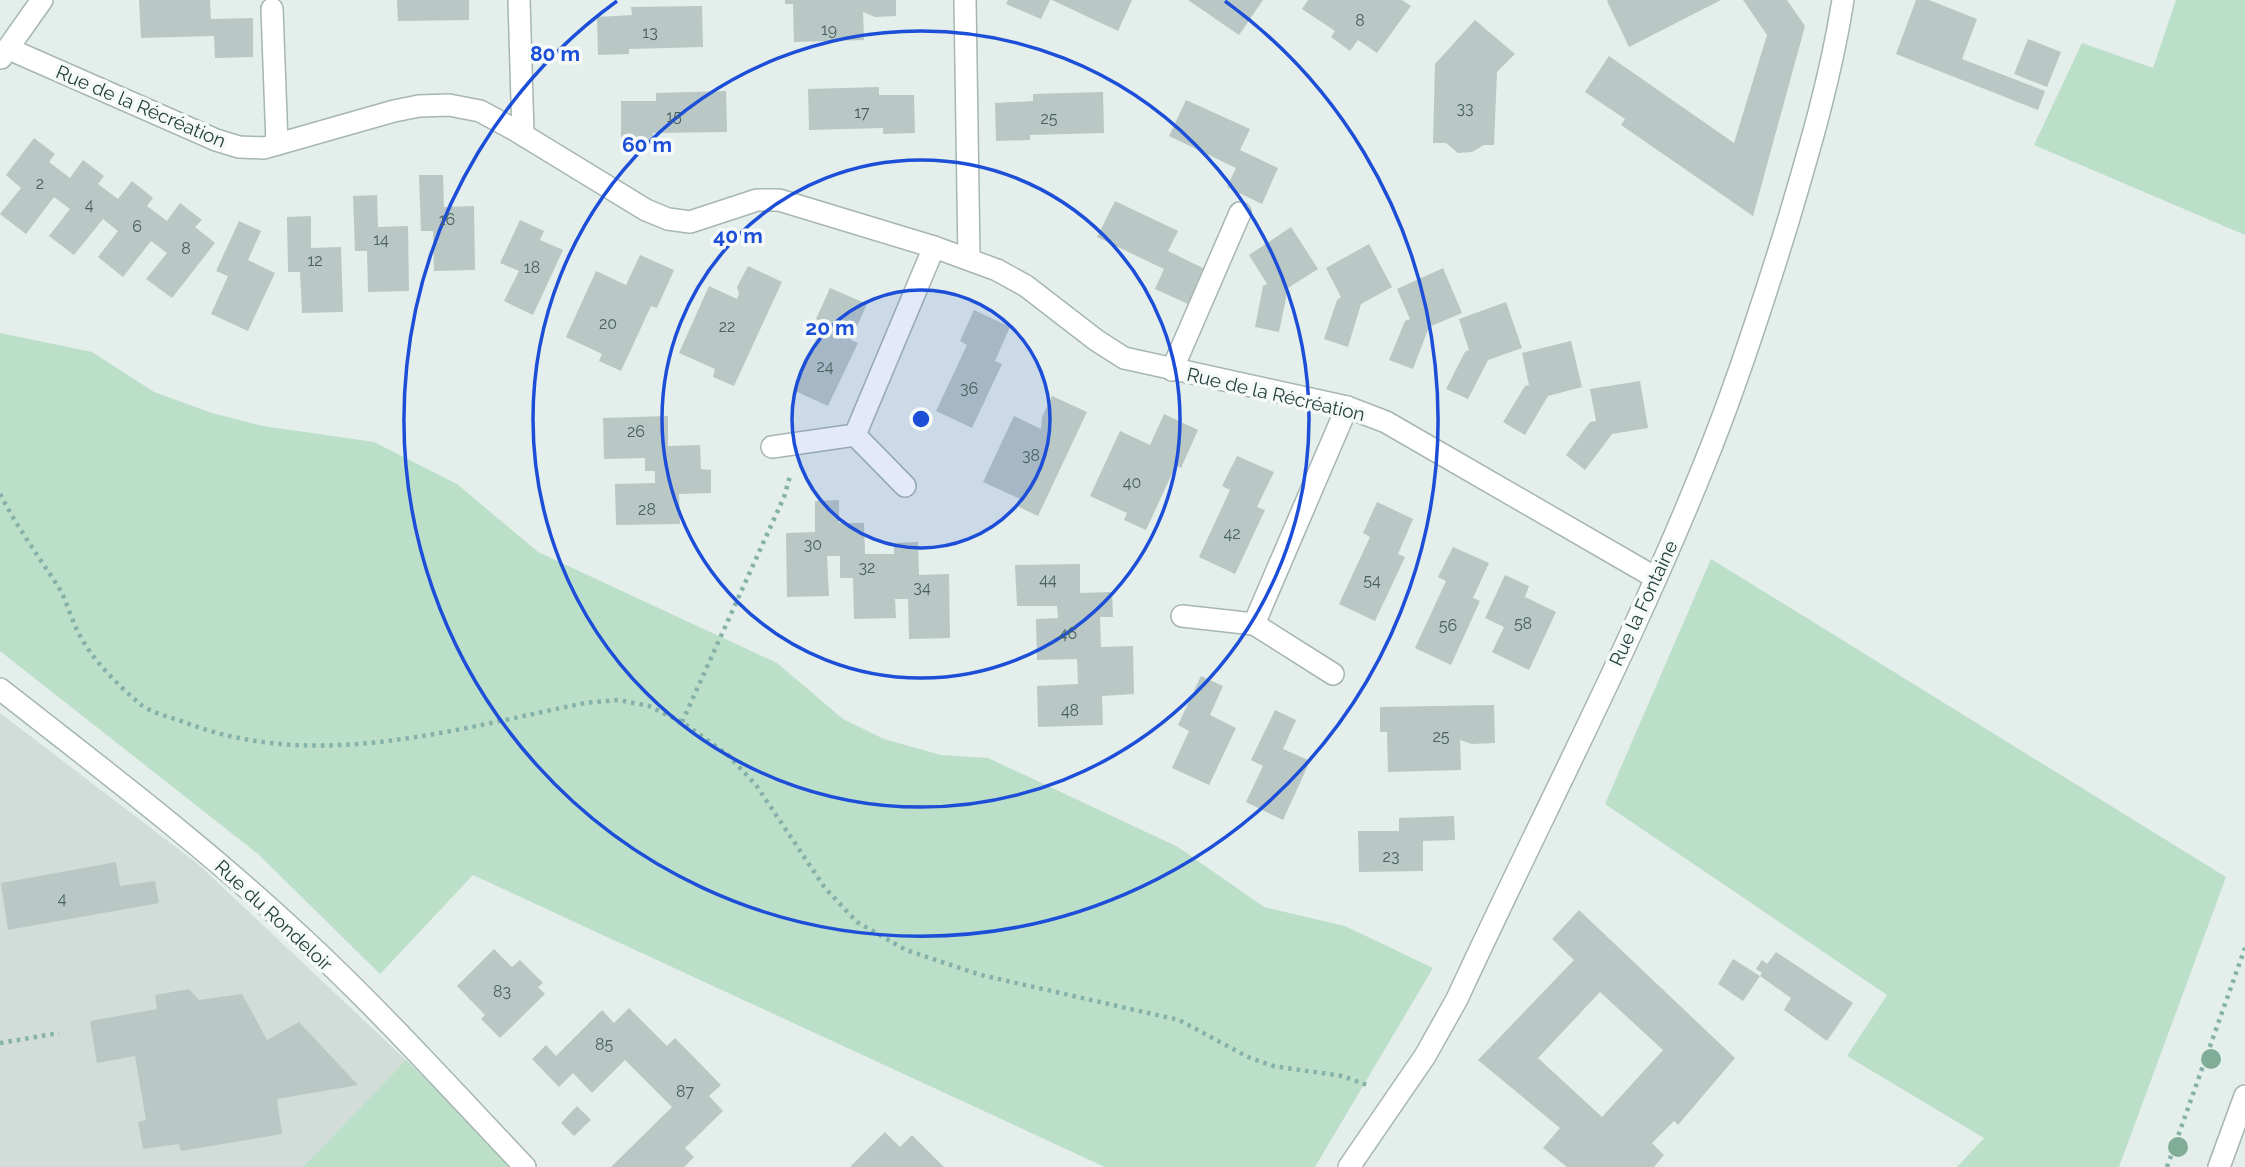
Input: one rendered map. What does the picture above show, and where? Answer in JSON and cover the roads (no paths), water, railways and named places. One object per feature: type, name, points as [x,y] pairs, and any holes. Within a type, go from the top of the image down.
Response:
[{"type":"street","points":[[4,54],[42,0]]},
{"type":"street","points":[[519,0],[523,134]]},
{"type":"street","points":[[965,0],[969,258]]},
{"type":"street","name":"Rue la Fontaine","points":[[1349,1167],[1425,1056],[1457,999],[1656,578],[1704,465],[1771,278],[1816,129],[1836,44],[1843,0]]},
{"type":"street","points":[[272,9],[277,144]]},
{"type":"street","name":"Rue de la Récréation","points":[[4,54],[239,147],[264,148],[358,120],[419,106],[449,105],[480,111],[523,134],[646,210],[668,219],[690,222],[757,200],[779,200],[969,258],[1026,286],[1124,358],[1347,407],[1386,422],[1656,578]]},
{"type":"street","points":[[1172,370],[1240,213]]},
{"type":"street","points":[[855,435],[934,247]]},
{"type":"street","points":[[1254,624],[1347,407]]},
{"type":"street","points":[[772,447],[855,435]]},
{"type":"street","points":[[855,435],[905,486]]},
{"type":"street","points":[[1182,616],[1254,624],[1333,674]]},
{"type":"street","name":"Rue du Rondeloir","points":[[0,689],[217,862],[301,936],[525,1167]]},
{"type":"street","points":[[2219,1166],[2245,1096]]}]
